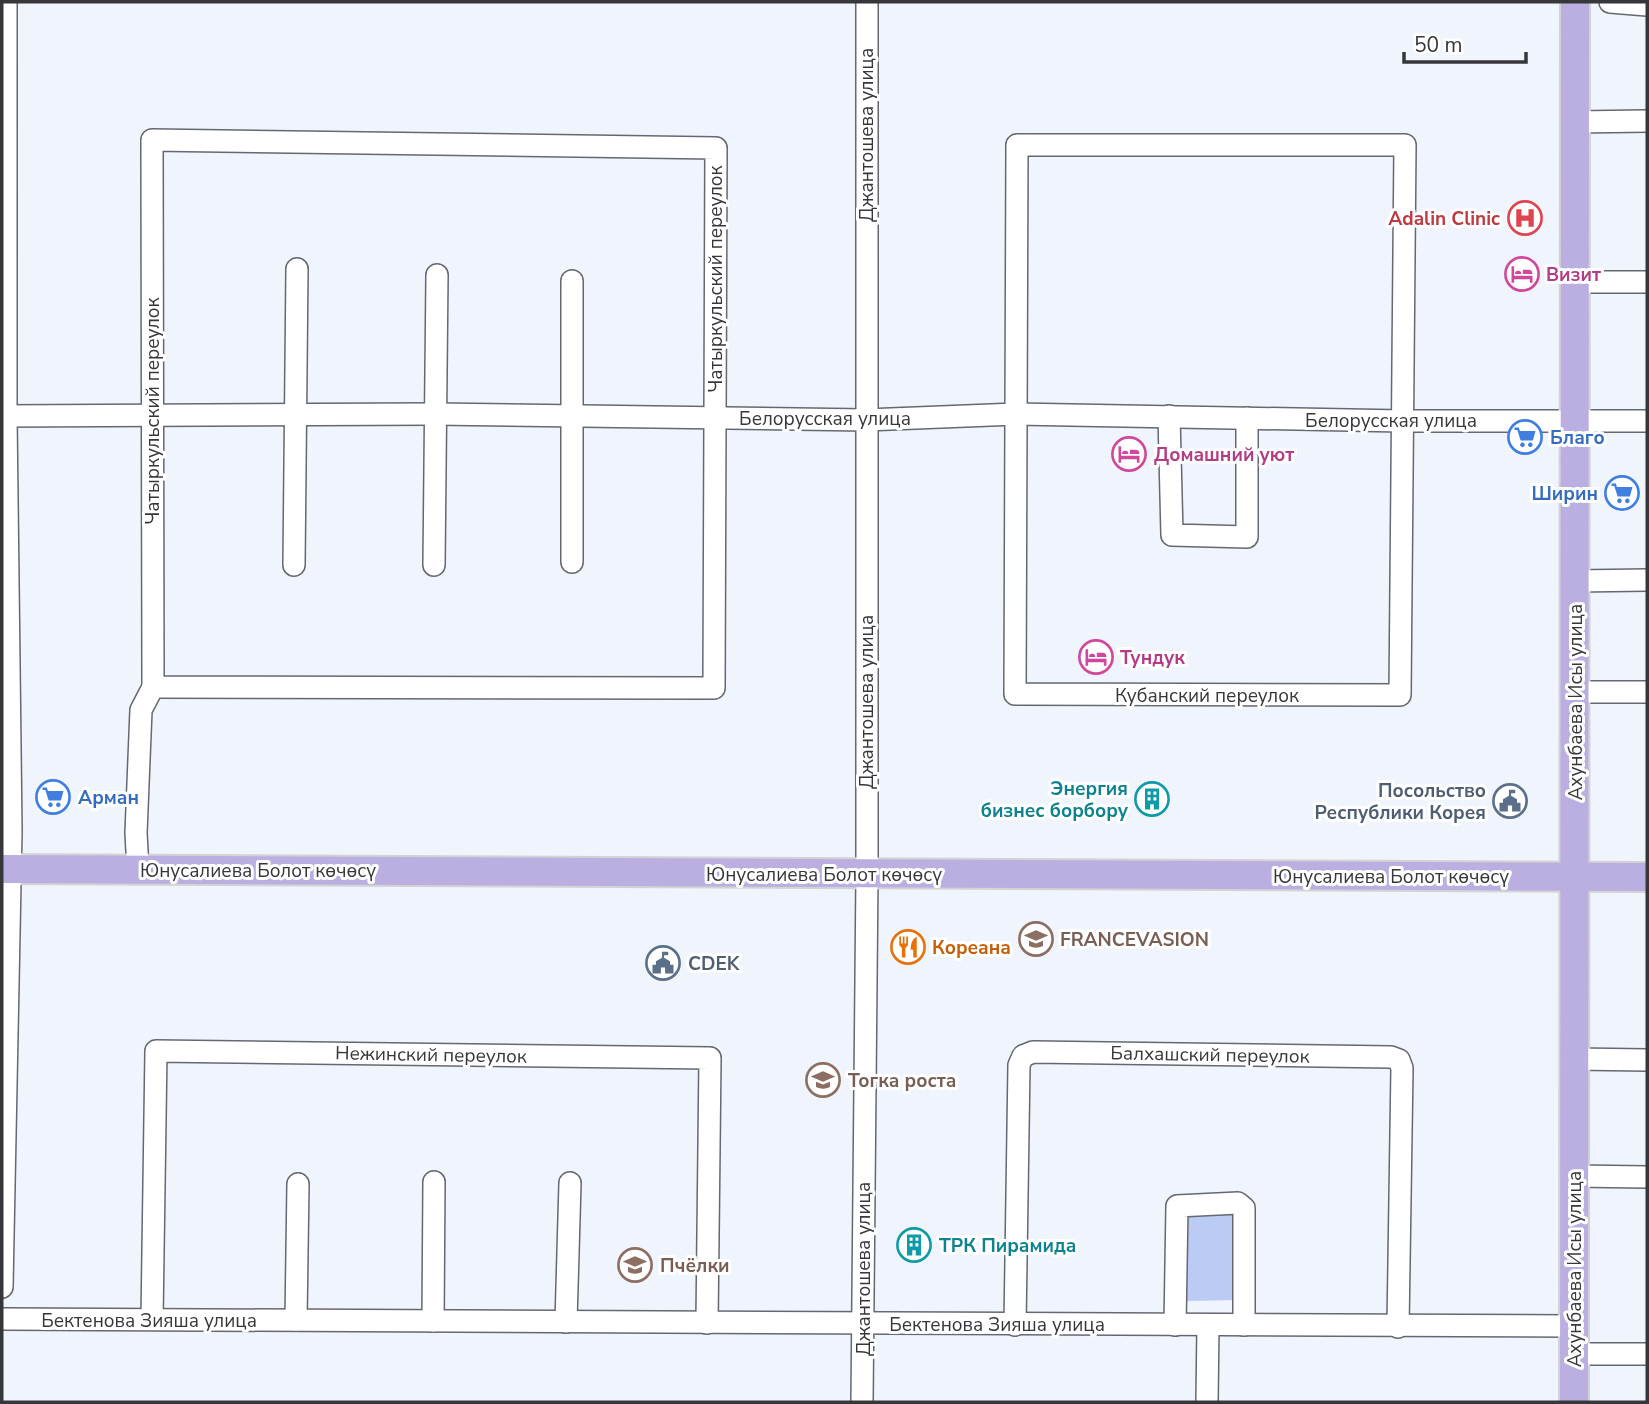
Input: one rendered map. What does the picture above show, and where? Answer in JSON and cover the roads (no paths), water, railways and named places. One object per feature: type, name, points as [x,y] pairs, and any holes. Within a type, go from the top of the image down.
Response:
[{"type":"main road","name":"Ахунбаева Исы улица","points":[[1574,1402],[1575,2]]},
{"type":"main road","name":"Юнусалиева Болот көчөсү","points":[[6,869],[1647,877]]},
{"type":"street","points":[[2,1287],[6,869],[6,2]]},
{"type":"street","name":"Джантошева улица","points":[[862,1402],[867,875],[867,2]]},
{"type":"street","points":[[1614,2],[1647,5]]},
{"type":"street","points":[[1575,122],[1647,121]]},
{"type":"street","name":"Чатыркульский переулок","points":[[152,140],[716,148],[714,688],[153,687],[152,414],[152,140]]},
{"type":"street","name":"Кубанский переулок","points":[[1017,145],[1405,145],[1403,421],[1401,695],[1015,695],[1017,145]]},
{"type":"street","points":[[294,565],[297,269]]},
{"type":"street","points":[[434,565],[437,275]]},
{"type":"street","points":[[572,281],[572,562]]},
{"type":"street","points":[[1575,282],[1647,282]]},
{"type":"street","name":"Белорусская улица","points":[[4,416],[434,414],[866,420],[1016,414],[1403,421],[1647,421]]},
{"type":"street","points":[[1169,416],[1172,535],[1185,536],[1248,537],[1247,418]]},
{"type":"street","points":[[1575,580],[1647,580]]},
{"type":"street","points":[[138,869],[136,832],[141,710],[153,687]]},
{"type":"street","points":[[1575,692],[1647,692]]},
{"type":"street","name":"Нежинский переулок","points":[[152,1319],[156,1051],[710,1058],[707,1323]]},
{"type":"street","name":"Балхашский переулок","points":[[1015,1325],[1019,1065],[1023,1056],[1033,1052],[1391,1057],[1399,1060],[1402,1068],[1398,1327]]},
{"type":"street","points":[[1574,1059],[1647,1060]]},
{"type":"street","points":[[1574,1176],[1647,1177]]},
{"type":"street","points":[[433,1321],[434,1182]]},
{"type":"street","points":[[566,1322],[570,1183]]},
{"type":"street","points":[[296,1320],[298,1184]]},
{"type":"street","points":[[1175,1325],[1177,1206],[1238,1203],[1244,1208],[1244,1325]]},
{"type":"street","name":"Бектенова Зияша улица","points":[[2,1319],[1398,1327],[1574,1340],[1647,1354]]},
{"type":"street","points":[[1207,1402],[1208,1325]]},
{"type":"place","name":"Adalin Clinic","points":[[1525,218]]},
{"type":"place","name":"Визит","points":[[1522,274]]},
{"type":"place","name":"Благо","points":[[1525,437]]},
{"type":"place","name":"Домашний уют","points":[[1129,454]]},
{"type":"place","name":"Ширин","points":[[1622,493]]},
{"type":"place","name":"Тундук","points":[[1096,657]]},
{"type":"place","name":"Арман","points":[[53,797]]},
{"type":"place","name":"Энергия бизнес борбору","points":[[1152,799]]},
{"type":"place","name":"Посольство Республики Корея","points":[[1510,801]]},
{"type":"place","name":"FRANCEVASION","points":[[1036,939]]},
{"type":"place","name":"Кореана","points":[[908,947]]},
{"type":"place","name":"CDEK","points":[[663,963]]},
{"type":"place","name":"Тогка роста","points":[[823,1080]]},
{"type":"place","name":"ТРК Пирамида","points":[[914,1245]]},
{"type":"place","name":"Пчёлки","points":[[635,1265]]}]
